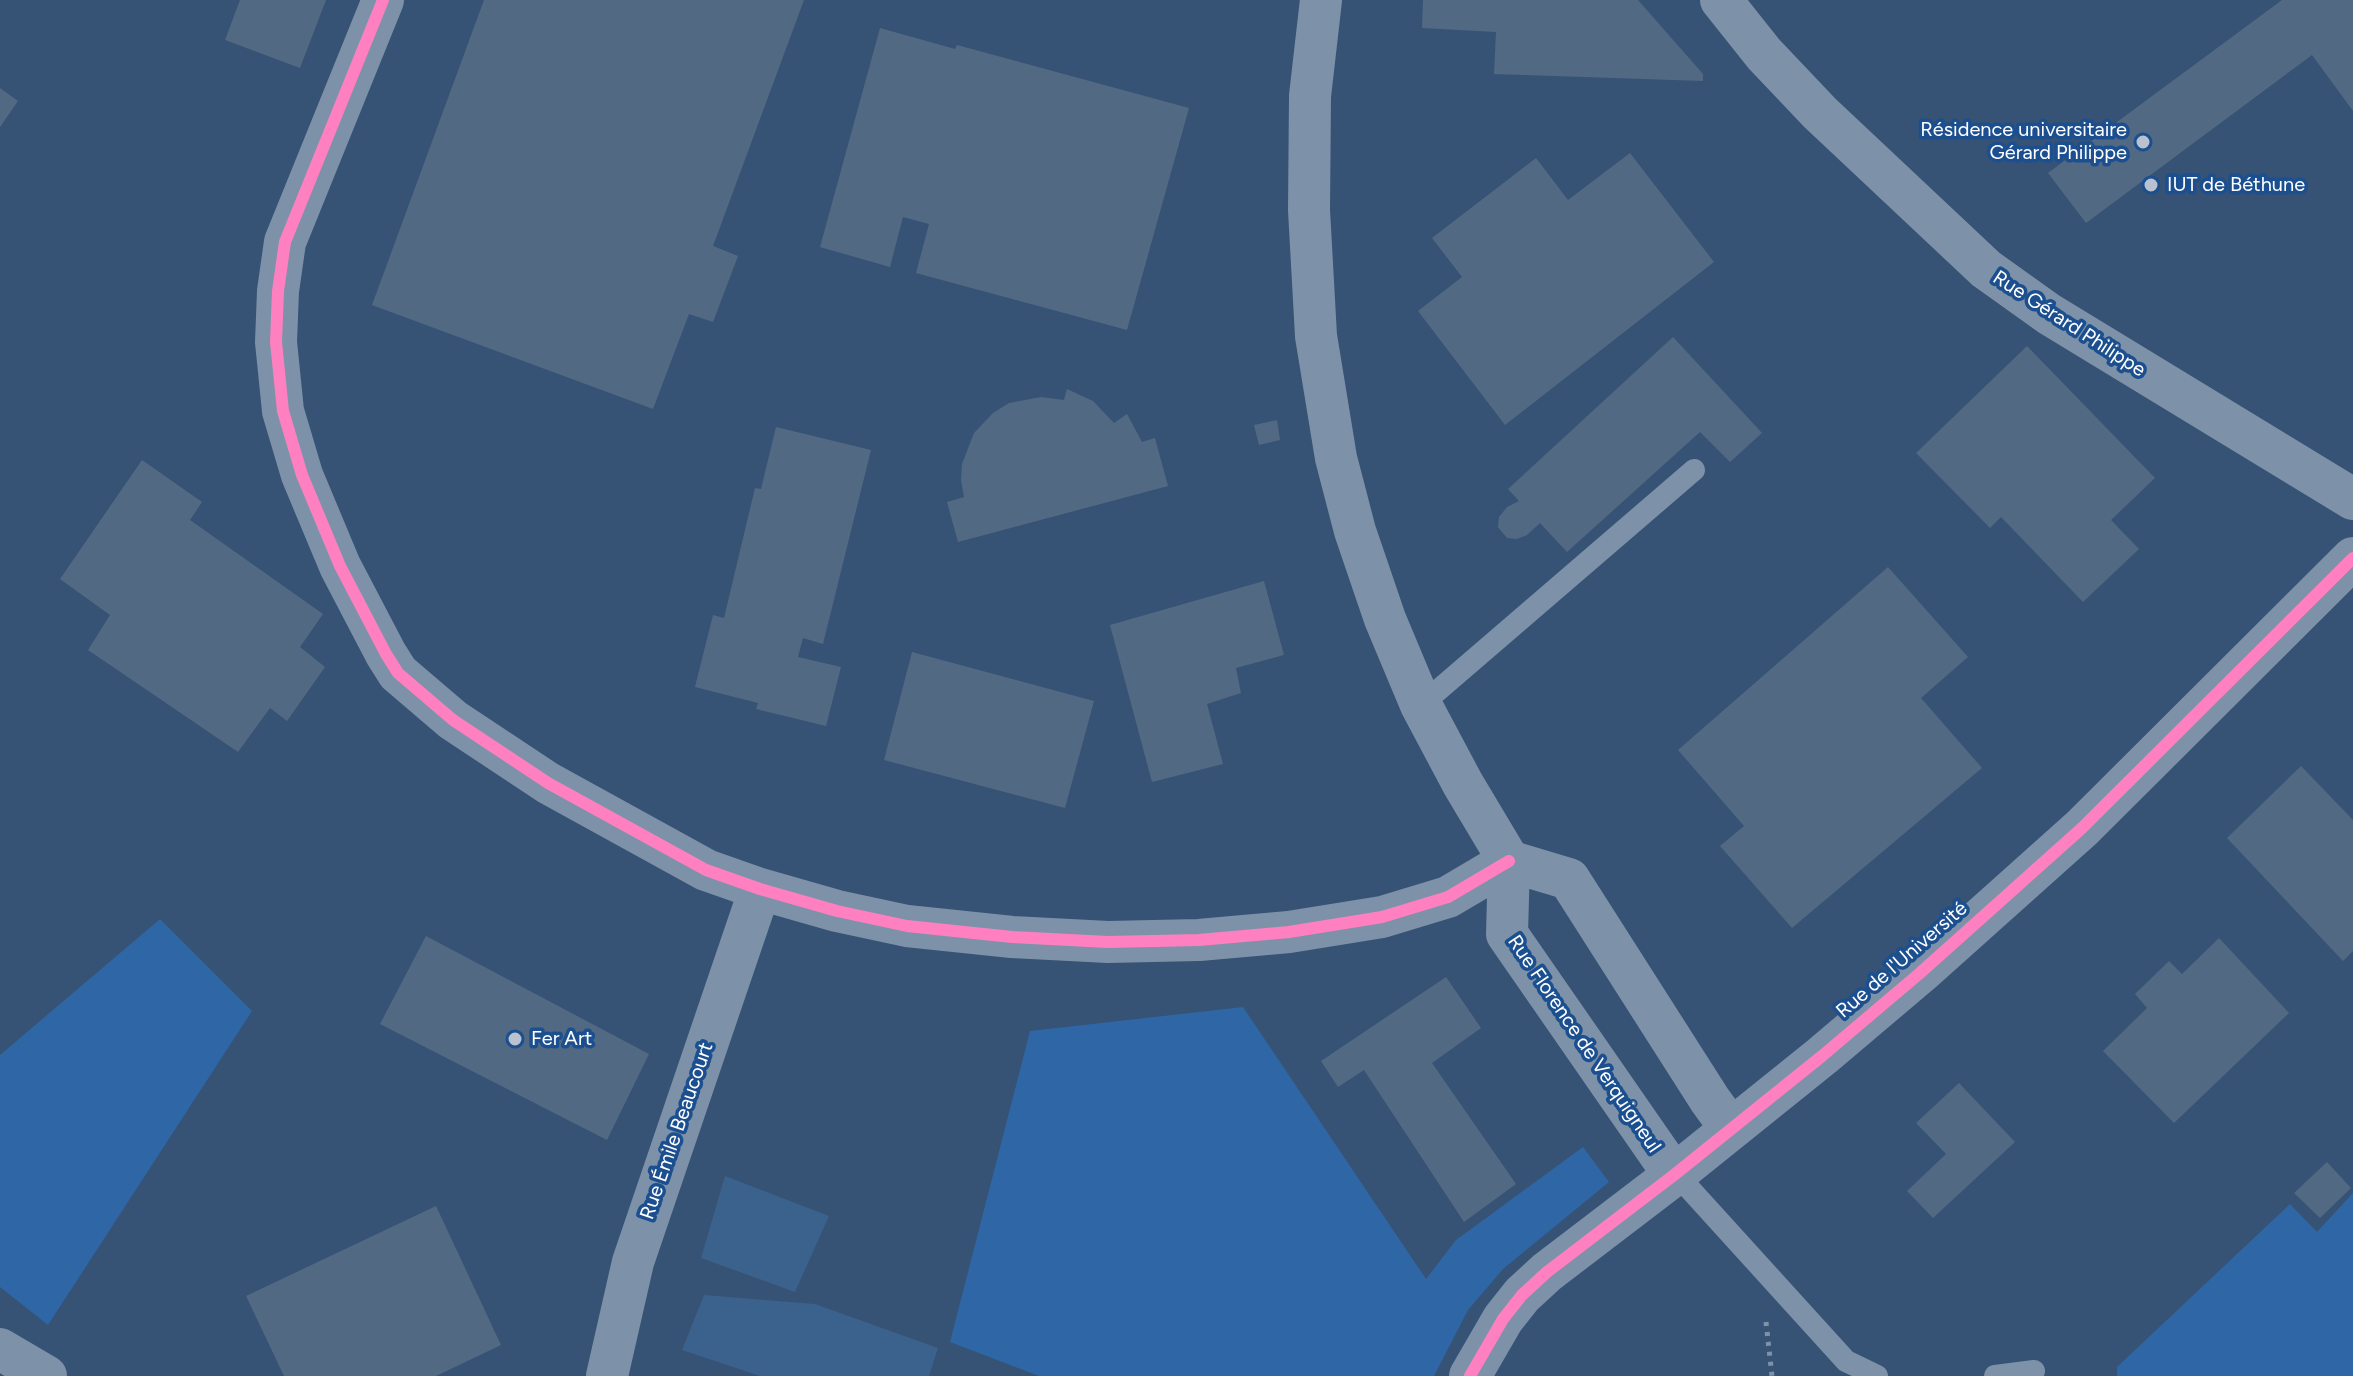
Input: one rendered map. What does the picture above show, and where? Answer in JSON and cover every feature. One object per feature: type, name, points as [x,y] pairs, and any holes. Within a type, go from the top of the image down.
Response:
[{"type":"street","points":[[383,0],[285,242],[278,291],[276,342],[283,411],[302,475],[340,566],[398,673],[453,720],[548,783],[706,870],[837,911],[907,926],[1012,937],[1108,942],[1199,940],[1289,932],[1382,917],[1448,897],[1509,861]]},
{"type":"street","points":[[1321,0],[1310,96],[1309,210],[1316,336],[1336,458],[1355,531],[1385,619],[1421,705],[1509,861],[1569,879],[1731,1129]]},
{"type":"street","name":"Rue Gérard Philippe","points":[[1721,0],[1764,54],[1820,113],[1986,269],[2049,314],[2353,499]]},
{"type":"street","name":"Rue de l'Université","points":[[1470,1376],[1503,1319],[1522,1295],[1547,1272],[1822,1056],[1920,973],[2082,828],[2353,558]]},
{"type":"street","name":"Rue Florence de Verquigneul","points":[[1509,861],[1507,934],[1674,1175]]},
{"type":"street","name":"Rue Émile Beaucourt","points":[[607,1376],[633,1262],[760,889]]},
{"type":"street","points":[[0,1349],[46,1376]]},
{"type":"lane","points":[[1421,705],[1694,470]]},
{"type":"lane","points":[[1674,1175],[1846,1361],[1877,1376]]},
{"type":"lane","points":[[1995,1376],[2034,1371]]},
{"type":"shaded area","points":[[160,919],[252,1011],[48,1325],[0,1287],[0,1055]]},
{"type":"shaded area","points":[[1243,1007],[1426,1279],[1456,1240],[1583,1147],[1609,1182],[1503,1269],[1468,1310],[1434,1376],[1039,1376],[950,1342],[1030,1031]]},
{"type":"shaded area","points":[[725,1176],[829,1216],[795,1292],[701,1258]]},
{"type":"shaded area","points":[[2353,1193],[2353,1376],[2117,1376],[2117,1367],[2290,1204],[2317,1232]]},
{"type":"shaded area","points":[[704,1295],[815,1304],[938,1348],[929,1376],[760,1376],[682,1350]]},
{"type":"building","points":[[240,0],[326,0],[300,68],[225,40]]},
{"type":"building","points":[[484,0],[804,0],[713,246],[738,256],[713,322],[689,314],[653,409],[372,305]]},
{"type":"building","points":[[1423,0],[1638,0],[1703,74],[1703,81],[1494,74],[1496,32],[1422,28]]},
{"type":"building","name":"Résidence universitaire Gérard Philippe","points":[[2282,0],[2353,0],[2353,111],[2312,55],[2086,223],[2048,173]]},
{"type":"building","points":[[880,28],[955,49],[957,45],[1189,108],[1127,330],[916,273],[929,224],[903,217],[890,267],[820,247]]},
{"type":"building","points":[[0,88],[18,101],[0,127]]},
{"type":"building","points":[[1630,153],[1714,262],[1505,425],[1418,311],[1462,277],[1432,238],[1536,158],[1568,200]]},
{"type":"building","points":[[1673,337],[1762,433],[1730,462],[1700,432],[1567,552],[1540,523],[1527,535],[1517,539],[1507,538],[1498,527],[1499,517],[1507,507],[1519,501],[1508,489]]},
{"type":"building","points":[[2027,346],[2155,478],[2111,520],[2139,549],[2083,602],[2001,517],[1990,528],[1916,453]]},
{"type":"building","points":[[1067,389],[1093,401],[1114,423],[1127,414],[1142,442],[1155,438],[1168,486],[958,542],[947,502],[964,497],[962,464],[974,433],[993,413],[1009,403],[1041,397],[1064,400]]},
{"type":"building","points":[[1277,420],[1280,440],[1259,445],[1254,425]]},
{"type":"building","points":[[776,427],[871,450],[823,644],[803,638],[798,657],[841,667],[826,726],[756,709],[758,703],[695,687],[713,615],[724,618],[755,488],[761,489]]},
{"type":"building","points":[[142,460],[202,502],[190,520],[323,614],[300,647],[325,667],[287,721],[270,708],[238,752],[88,650],[110,615],[60,579]]},
{"type":"building","points":[[1888,567],[1968,657],[1921,698],[1982,768],[1792,928],[1720,846],[1744,826],[1678,750]]},
{"type":"building","points":[[1264,581],[1284,655],[1236,668],[1241,693],[1207,704],[1223,764],[1152,782],[1110,625]]},
{"type":"building","points":[[912,652],[1094,701],[1065,808],[884,760]]},
{"type":"building","points":[[2301,766],[2353,820],[2353,951],[2343,961],[2227,838]]},
{"type":"building","name":"Fer Art","points":[[426,936],[649,1054],[607,1140],[380,1024]]},
{"type":"building","points":[[2219,938],[2289,1013],[2174,1123],[2103,1051],[2147,1008],[2135,994],[2169,961],[2182,974]]},
{"type":"building","points":[[1446,977],[1481,1028],[1432,1063],[1516,1184],[1464,1222],[1364,1070],[1338,1087],[1321,1061]]},
{"type":"building","points":[[1959,1083],[2015,1142],[1933,1218],[1907,1191],[1946,1154],[1916,1123]]},
{"type":"building","points":[[2327,1162],[2351,1188],[2320,1218],[2294,1193]]},
{"type":"building","points":[[436,1206],[501,1345],[436,1376],[284,1376],[246,1296]]},
{"type":"cycle path","points":[[383,0],[285,242],[278,291],[276,342],[283,411],[302,475],[340,566],[398,673],[453,720],[548,783],[706,870],[837,911],[907,926],[1012,937],[1108,942],[1199,940],[1289,932],[1382,917],[1448,897],[1509,861]]},
{"type":"cycle path","points":[[1470,1376],[1503,1319],[1522,1295],[1547,1272],[1822,1056],[1920,973],[2082,828],[2353,558]]},
{"type":"place","name":"Résidence universitaire Gérard Philippe","points":[[2143,142]]},
{"type":"place","name":"IUT de Béthune","points":[[2151,185]]},
{"type":"place","name":"Fer Art","points":[[515,1039]]}]
